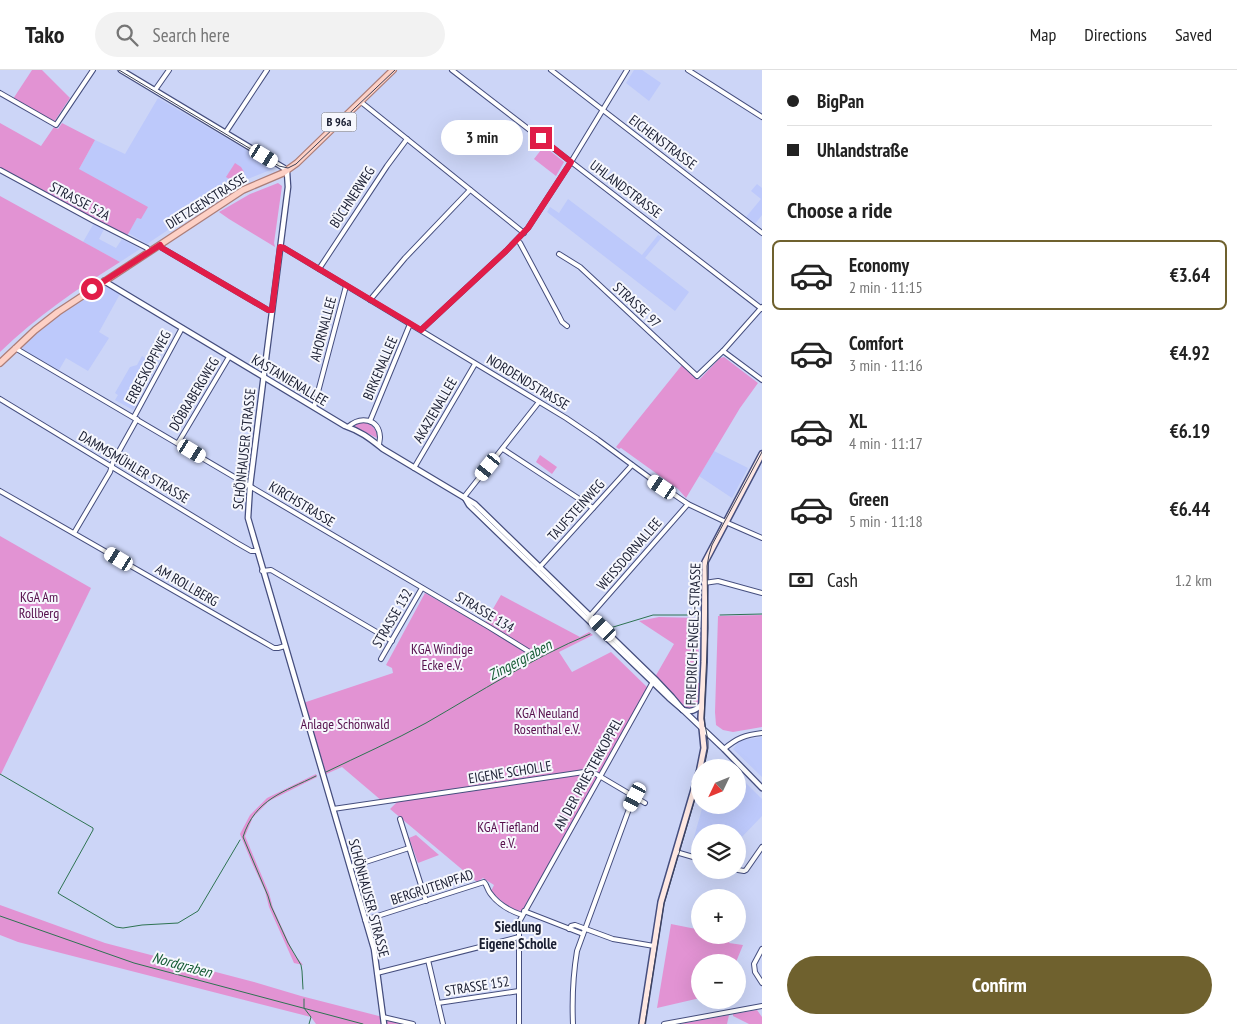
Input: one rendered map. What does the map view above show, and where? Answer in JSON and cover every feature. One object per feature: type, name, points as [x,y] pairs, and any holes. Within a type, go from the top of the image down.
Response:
[{"type":"main road","name":"DIETZGENSTRASSE","points":[[0,363],[52,315],[246,189],[287,171],[393,70]]},
{"type":"main road","name":"FRIEDRICH-ENGELS-STRASSE","points":[[702,759],[704,748],[701,705],[704,653],[704,566],[762,454]]},
{"type":"main road","name":"FRIEDRICH-ENGELS-STRASSE","points":[[642,1024],[661,902],[691,800]]},
{"type":"street","points":[[0,93],[56,125],[93,70]]},
{"type":"street","points":[[122,70],[287,171]]},
{"type":"street","points":[[155,90],[169,70]]},
{"type":"street","points":[[226,132],[267,70]]},
{"type":"street","name":"UHLANDSTRASSE","points":[[452,70],[762,308]]},
{"type":"street","name":"EICHENSTRASSE","points":[[551,70],[762,232]]},
{"type":"street","points":[[421,330],[524,233],[571,162],[627,70]]},
{"type":"street","points":[[688,70],[762,117]]},
{"type":"street","points":[[361,102],[524,233]]},
{"type":"street","name":"BÜCHNERWEG","points":[[319,269],[386,166],[407,140]]},
{"type":"street","name":"STRASSE 52A","points":[[0,170],[147,248],[149,252]]},
{"type":"street","name":"SCHÖNHAUSER STRASSE","points":[[287,171],[288,187],[263,377],[248,518],[374,949],[384,1024]]},
{"type":"street","points":[[370,300],[405,258],[470,190]]},
{"type":"street","points":[[517,240],[562,322],[567,326]]},
{"type":"street","points":[[160,245],[162,248],[268,310],[272,310]]},
{"type":"street","name":"NORDENDSTRASSE","points":[[280,247],[539,402],[597,439],[688,504],[762,538]]},
{"type":"street","name":"STRASSE 97","points":[[558,254],[580,267],[697,376],[722,352]]},
{"type":"street","name":"KASTANIENALLEE","points":[[104,281],[229,358],[348,427],[359,431],[379,446],[475,504],[762,788]]},
{"type":"street","name":"AHORNALLEE","points":[[314,407],[346,286]]},
{"type":"street","points":[[762,308],[722,352],[762,380]]},
{"type":"street","name":"BIRKENALLEE","points":[[370,421],[410,324]]},
{"type":"street","name":"ERBESKOPFWEG","points":[[74,533],[105,480],[182,328]]},
{"type":"street","name":"KIRCHSTRASSE","points":[[16,348],[422,588]]},
{"type":"street","name":"DÖBRABERGWEG","points":[[178,443],[229,358]]},
{"type":"street","name":"AKAZIENALLEE","points":[[414,468],[475,364]]},
{"type":"street","name":"DAMMSMÜHLER STRASSE","points":[[0,399],[236,543],[251,551],[257,551]]},
{"type":"street","points":[[464,497],[539,402]]},
{"type":"street","name":"BIRKENALLEE","points":[[348,427],[358,421],[370,421],[379,432],[379,446]]},
{"type":"street","points":[[503,449],[593,508]]},
{"type":"street","name":"TAUFSTEINWEG","points":[[538,568],[632,465]]},
{"type":"street","name":"AM ROLLBERG","points":[[0,491],[274,648],[285,646]]},
{"type":"street","name":"WEISSDORNALLEE","points":[[589,617],[688,504]]},
{"type":"street","points":[[262,571],[271,570],[392,641]]},
{"type":"street","points":[[704,583],[718,581],[762,593]]},
{"type":"street","name":"STRASSE 132","points":[[381,659],[422,588]]},
{"type":"street","name":"STRASSE 134","points":[[422,588],[536,656]]},
{"type":"street","name":"AN DER PRIESTERKOPPEL","points":[[519,1024],[519,922],[654,680]]},
{"type":"street","points":[[682,709],[692,711],[701,705]]},
{"type":"street","points":[[724,749],[738,738],[762,733]]},
{"type":"street","name":"EIGENE SCHOLLE","points":[[333,809],[584,772],[596,774],[645,802]]},
{"type":"street","points":[[573,1024],[572,1008],[577,951],[635,797]]},
{"type":"street","points":[[400,819],[426,901]]},
{"type":"street","points":[[746,870],[762,847]]},
{"type":"street","points":[[350,868],[409,848]]},
{"type":"street","points":[[676,852],[691,856]]},
{"type":"street","name":"BERGRUTENPFAD","points":[[366,920],[484,882],[489,892],[506,907],[523,913]]},
{"type":"street","points":[[523,913],[583,934]]},
{"type":"street","points":[[569,929],[575,925],[613,939],[654,946]]},
{"type":"street","points":[[377,973],[519,937]]},
{"type":"street","points":[[762,949],[754,964],[755,972],[762,983]]},
{"type":"street","name":"STRASSE 152","points":[[428,960],[443,1024]]},
{"type":"street","name":"STRASSE 152","points":[[438,1003],[519,991]]},
{"type":"street","points":[[664,1024],[762,1006]]},
{"type":"street","points":[[383,1017],[413,1024]]},
{"type":"shaded area","points":[[634,70],[642,70],[661,83],[649,101],[626,83]]},
{"type":"shaded area","points":[[158,98],[274,166],[273,169],[238,183],[147,244],[128,233],[137,218],[141,219],[79,169],[95,140],[125,154]]},
{"type":"shaded area","points":[[757,184],[762,188],[762,215],[755,224],[746,217],[761,199],[751,191]]},
{"type":"shaded area","points":[[568,199],[642,255],[658,235],[662,237],[645,258],[689,292],[675,311],[547,212],[550,207],[559,213]]},
{"type":"shaded area","points":[[94,223],[104,229],[99,239],[116,248],[122,239],[140,249],[120,262],[83,242]]},
{"type":"shaded area","points":[[104,285],[120,294],[99,332],[109,338],[88,371],[66,358],[59,370],[23,350],[22,345],[52,320]]},
{"type":"shaded area","points":[[142,356],[157,366],[133,410],[115,400],[118,395],[115,393],[130,367],[137,365]]},
{"type":"shaded area","points":[[714,451],[748,468],[732,498],[699,476]]},
{"type":"shaded area","points":[[762,737],[762,777],[746,762],[746,759],[743,759],[733,749],[743,740]]},
{"type":"shaded area","points":[[746,783],[762,799],[762,816],[746,833],[746,824],[698,824],[700,814],[746,814]]},
{"type":"green space","points":[[32,70],[42,70],[70,98],[54,122],[13,99]]},
{"type":"green space","points":[[0,123],[41,146],[54,127],[58,129],[62,123],[95,140],[79,169],[148,207],[141,219],[137,218],[127,236],[0,170]]},
{"type":"green space","points":[[544,146],[564,162],[556,176],[534,159]]},
{"type":"green space","points":[[235,163],[244,172],[241,178],[232,180],[226,177]]},
{"type":"green space","points":[[278,183],[282,186],[275,247],[219,212],[250,194]]},
{"type":"green space","points":[[0,196],[120,262],[57,304],[0,352]]},
{"type":"green space","points":[[724,357],[758,383],[740,408],[686,498],[678,489],[621,448],[616,447],[682,365],[699,380],[720,358]]},
{"type":"green space","points":[[361,422],[373,427],[377,438],[355,427],[356,424]]},
{"type":"green space","points":[[540,455],[557,467],[552,474],[536,462]]},
{"type":"green space","name":"KGA Am Rollberg","points":[[0,536],[91,588],[1,774],[0,774]]},
{"type":"green space","points":[[425,593],[483,626],[501,595],[580,637],[589,632],[593,635],[559,652],[572,672],[611,652],[648,688],[599,774],[584,771],[382,801],[342,767],[324,775],[303,703],[393,673],[392,668],[386,665]]},
{"type":"green space","points":[[762,615],[762,727],[733,732],[723,730],[716,725],[715,712],[718,616]]},
{"type":"green space","points":[[659,617],[700,618],[697,683],[700,683],[701,701],[698,707],[688,710],[685,708],[655,677],[674,644],[639,621]]},
{"type":"green space","name":"KGA Tiefland e.V.","points":[[584,773],[598,777],[522,911],[506,905],[491,891],[494,885],[483,878],[477,882],[390,809],[397,802]]},
{"type":"green space","points":[[316,774],[317,777],[269,801],[253,817],[245,836],[269,893],[273,908],[294,954],[303,965],[294,963],[240,834],[250,815],[267,798]]},
{"type":"green space","points":[[416,835],[439,855],[418,863],[409,838]]},
{"type":"green space","points":[[0,905],[105,943],[410,1024],[316,1024],[311,1017],[18,942],[0,935]]},
{"type":"green space","points":[[671,924],[691,928],[691,944],[743,945],[739,954],[691,954],[691,1000],[657,1008]]},
{"type":"green space","points":[[757,1010],[762,1017],[762,1024],[749,1024],[733,1016],[733,1014]]},
{"type":"green space","points":[[729,1015],[727,1024],[680,1024]]},
{"type":"waterway","name":"Zingergraben","points":[[720,615],[762,614]]},
{"type":"waterway","name":"Zingergraben","points":[[610,628],[653,615],[699,615]]},
{"type":"waterway","name":"Zingergraben","points":[[326,772],[414,730],[527,665],[590,634]]},
{"type":"waterway","points":[[0,774],[93,828],[58,893],[116,927],[178,923],[198,911],[240,840]]},
{"type":"waterway","name":"Zingergraben","points":[[303,989],[301,965],[288,943],[271,906],[243,837],[248,824],[263,805],[282,792],[316,776]]},
{"type":"waterway","name":"Nordgraben","points":[[0,916],[134,963],[363,1024]]},
{"type":"waterway","name":"Nordgraben","points":[[304,999],[304,1008],[311,1017],[309,1024]]},
{"type":"tram line","points":[[119,70],[279,166],[288,168],[296,164],[395,70]]},
{"type":"tram line","points":[[706,759],[708,741],[704,719],[708,628],[707,566],[709,555],[712,545],[762,452]]},
{"type":"tram line","points":[[645,1024],[664,904],[691,812]]},
{"type":"district","name":"Siedlung Eigene Scholle","points":[[518,936]]},
{"type":"route","points":[[92,289],[160,245],[162,248],[268,310],[272,310],[280,247],[421,330],[528,228],[571,162],[541,138]]},
{"type":"park label","name":"KGA Windige Ecke e.V.","points":[[442,658]]},
{"type":"park label","name":"KGA Neuland Rosenthal e.V.","points":[[547,722]]},
{"type":"park label","name":"Anlage Schönwald","points":[[345,724]]}]
